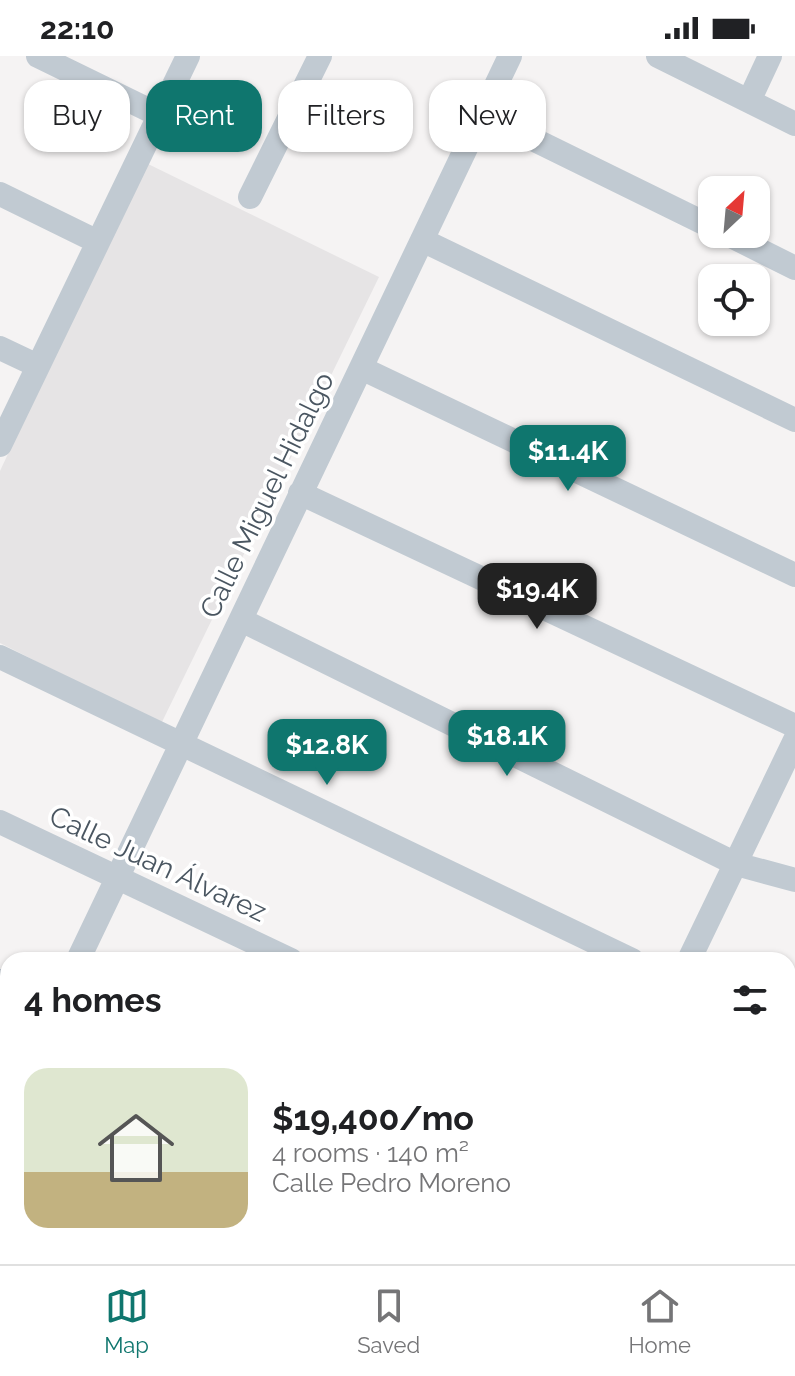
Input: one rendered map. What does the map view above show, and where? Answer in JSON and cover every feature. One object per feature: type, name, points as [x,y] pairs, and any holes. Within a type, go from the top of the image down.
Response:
[{"type":"street","points":[[38,56],[146,109]]},
{"type":"street","points":[[176,80],[188,56]]},
{"type":"street","points":[[250,197],[320,56]]},
{"type":"street","name":"Calle Miguel Hidalgo","points":[[498,80],[510,56]]},
{"type":"street","points":[[658,56],[795,124]]},
{"type":"street","points":[[749,101],[770,56]]},
{"type":"street","points":[[0,445],[146,142]]},
{"type":"street","points":[[546,145],[698,220]]},
{"type":"street","name":"Calle Miguel Hidalgo","points":[[82,952],[464,152]]},
{"type":"street","points":[[0,194],[98,242]]},
{"type":"street","points":[[422,240],[795,420]]},
{"type":"street","points":[[755,248],[795,268]]},
{"type":"street","points":[[0,348],[38,366]]},
{"type":"street","points":[[361,368],[795,575]]},
{"type":"street","points":[[300,493],[795,726]]},
{"type":"street","points":[[241,620],[736,864],[795,880]]},
{"type":"street","points":[[0,657],[615,952]]},
{"type":"street","points":[[693,952],[795,740]]},
{"type":"street","name":"Calle Juan Álvarez","points":[[0,822],[274,952]]},
{"type":"shaded area","points":[[144,162],[379,277],[161,724],[0,643],[0,471]]}]
